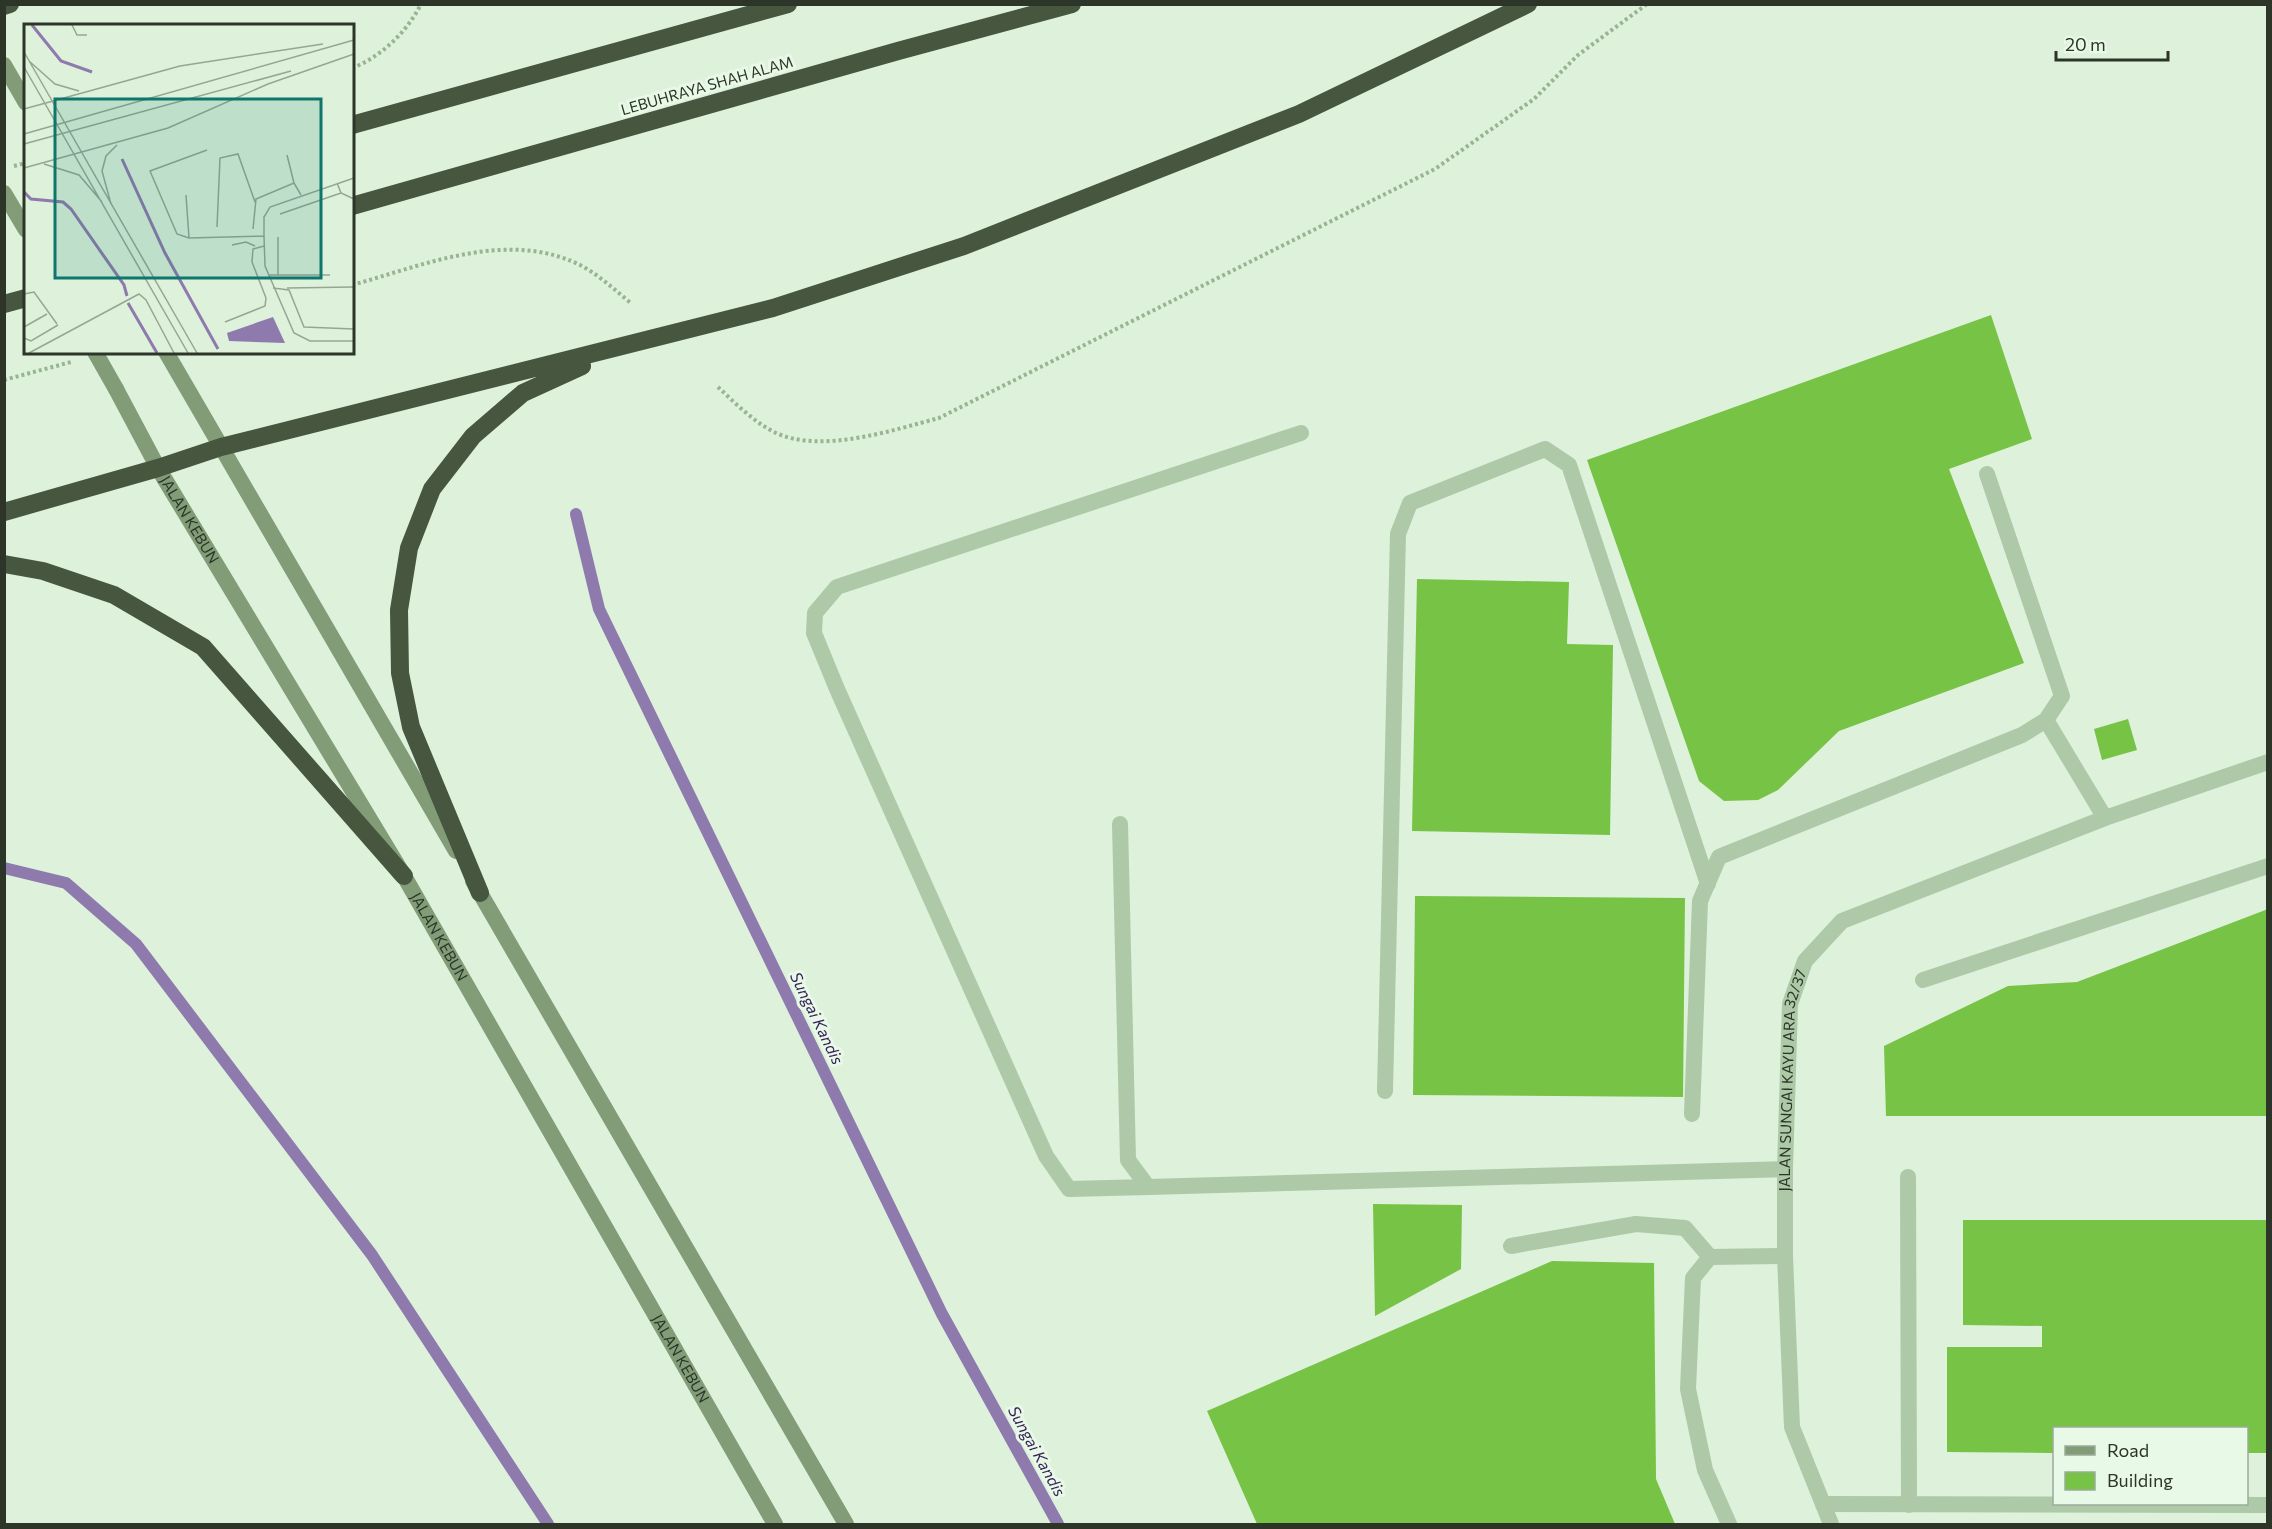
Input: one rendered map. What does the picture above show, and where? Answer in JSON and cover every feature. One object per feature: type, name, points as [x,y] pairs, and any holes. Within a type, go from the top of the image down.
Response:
[{"type":"highway","points":[[4,6],[10,4]]},
{"type":"highway","points":[[354,124],[788,4]]},
{"type":"highway","name":"LEBUHRAYA SHAH ALAM","points":[[354,205],[887,54],[1072,4]]},
{"type":"highway","points":[[4,512],[158,468],[221,447],[773,308],[975,242],[1299,114],[1528,4]]},
{"type":"highway","points":[[4,221],[24,216]]},
{"type":"highway","points":[[4,304],[24,299]]},
{"type":"highway","points":[[480,893],[415,737],[400,673],[399,610],[409,549],[432,489],[473,436],[523,393],[622,347]]},
{"type":"highway","points":[[4,564],[43,571],[114,595],[203,646],[404,876]]},
{"type":"main road","points":[[4,65],[23,99]]},
{"type":"main road","points":[[4,193],[24,227]]},
{"type":"main road","name":"JALAN KEBUN","points":[[96,354],[158,468],[404,876],[775,1524]]},
{"type":"main road","points":[[168,355],[846,1524]]},
{"type":"street","points":[[1301,433],[837,587],[815,613],[814,633],[837,689],[1046,1156],[1069,1189],[1785,1169]]},
{"type":"street","points":[[1385,1091],[1398,534],[1410,503],[1545,449],[1569,465],[1708,884]]},
{"type":"street","points":[[1692,1114],[1700,901],[1719,857],[2022,735],[2046,720],[2062,696],[1987,474]]},
{"type":"street","points":[[2046,720],[2105,818]]},
{"type":"street","name":"JALAN SUNGAI KAYU ARA 32/37","points":[[1831,1524],[1792,1427],[1785,1256],[1785,1169],[1790,1005],[1805,961],[1842,921],[2105,818],[2268,762]]},
{"type":"street","points":[[1120,824],[1128,1160],[1148,1187]]},
{"type":"street","points":[[1923,980],[2268,867]]},
{"type":"street","points":[[1908,1177],[1909,1505]]},
{"type":"street","points":[[1511,1246],[1636,1224],[1685,1228],[1710,1257]]},
{"type":"street","points":[[1710,1257],[1785,1256]]},
{"type":"street","points":[[1710,1257],[1694,1278],[1688,1389],[1705,1470],[1729,1524]]},
{"type":"street","points":[[1823,1504],[2268,1505]]},
{"type":"path","points":[[354,67],[365,63],[404,31],[421,4]]},
{"type":"path","points":[[718,387],[775,432],[799,440],[832,440],[875,435],[939,418],[1435,169],[1534,99],[1578,55],[1647,4]]},
{"type":"path","points":[[354,284],[483,250],[535,250],[559,256],[581,266],[600,277],[632,304]]},
{"type":"path","points":[[4,380],[72,362]]},
{"type":"building","points":[[1991,315],[2032,439],[1949,469],[2024,663],[1839,731],[1778,790],[1758,800],[1724,801],[1699,781],[1587,460]]},
{"type":"building","points":[[1417,579],[1569,582],[1567,644],[1613,645],[1610,835],[1412,831]]},
{"type":"building","points":[[2128,719],[2137,750],[2102,760],[2094,729]]},
{"type":"building","points":[[1415,896],[1685,898],[1683,1097],[1413,1095]]},
{"type":"building","points":[[2268,909],[2268,1116],[1886,1116],[1884,1046],[2008,986],[2077,982]]},
{"type":"building","points":[[1373,1204],[1462,1205],[1461,1269],[1375,1316]]},
{"type":"building","points":[[1963,1220],[2268,1220],[2268,1453],[2248,1453],[2248,1427],[2053,1427],[2053,1453],[1947,1452],[1947,1347],[2042,1347],[2042,1326],[1963,1325]]},
{"type":"building","points":[[1552,1261],[1654,1263],[1656,1479],[1675,1524],[1257,1524],[1207,1411]]},
{"type":"waterway","name":"Sungai Kandis","points":[[576,514],[599,609],[942,1314],[1058,1524]]},
{"type":"waterway","points":[[4,868],[66,883],[136,944],[372,1255],[548,1524]]}]
